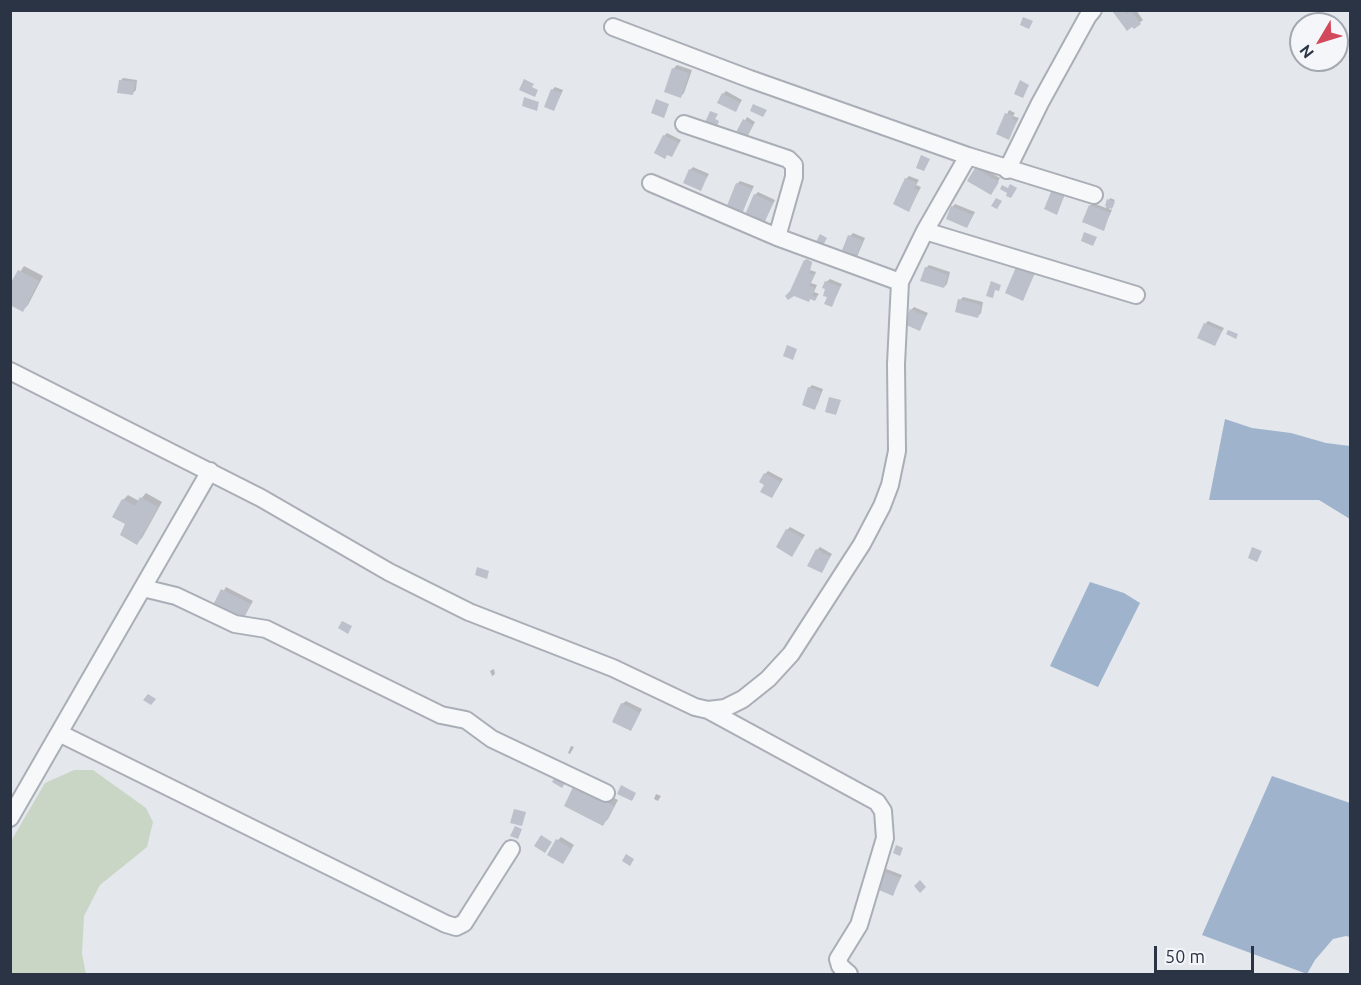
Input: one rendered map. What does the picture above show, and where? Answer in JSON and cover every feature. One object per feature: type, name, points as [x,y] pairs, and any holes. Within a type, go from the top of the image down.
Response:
[{"type":"street","points":[[1007,170],[1040,103],[1093,10]]},
{"type":"street","points":[[613,27],[750,79],[1007,170],[1094,195]]},
{"type":"street","points":[[684,124],[788,159],[794,165],[794,177],[777,237]]},
{"type":"street","points":[[708,710],[725,708],[743,699],[768,679],[791,654],[862,544],[882,506],[890,485],[897,451],[896,364],[900,282],[925,231],[968,156]]},
{"type":"street","points":[[651,183],[777,237],[900,282]]},
{"type":"street","points":[[925,231],[1136,295]]},
{"type":"street","points":[[10,371],[261,498],[389,572],[470,612],[613,668],[695,707],[708,710],[877,802],[884,811],[885,838],[859,924],[838,959],[840,966],[849,975]]},
{"type":"street","points":[[10,818],[210,471]]},
{"type":"street","points":[[143,588],[176,596],[235,624],[266,629],[441,715],[466,720],[492,739],[606,793]]},
{"type":"street","points":[[59,733],[456,927],[464,923],[511,849]]},
{"type":"green space","points":[[74,770],[93,770],[146,808],[153,822],[147,847],[100,885],[84,916],[82,954],[86,974],[11,974],[11,841],[45,783]]},
{"type":"water","points":[[1225,419],[1252,428],[1291,433],[1326,443],[1350,446],[1350,519],[1319,500],[1209,500]]},
{"type":"water","points":[[1090,582],[1124,593],[1140,603],[1098,687],[1050,666]]},
{"type":"water","points":[[1272,776],[1350,803],[1350,937],[1333,939],[1315,960],[1307,974],[1202,935]]},
{"type":"building","points":[[1123,10],[1127,14],[1131,11],[1141,24],[1127,31],[1113,12]]},
{"type":"building","points":[[1023,17],[1033,21],[1029,29],[1020,25]]},
{"type":"building","points":[[672,68],[689,73],[681,98],[664,92]]},
{"type":"building","points":[[524,79],[534,84],[532,87],[538,90],[535,97],[519,90]]},
{"type":"building","points":[[119,80],[135,82],[133,95],[117,93]]},
{"type":"building","points":[[1020,80],[1029,85],[1023,98],[1014,94]]},
{"type":"building","points":[[551,89],[561,93],[554,111],[544,107]]},
{"type":"building","points":[[722,93],[740,103],[736,112],[717,103]]},
{"type":"building","points":[[524,97],[539,102],[537,111],[522,106]]},
{"type":"building","points":[[656,99],[669,104],[664,118],[651,113]]},
{"type":"building","points":[[753,104],[767,110],[763,117],[750,111]]},
{"type":"building","points":[[710,111],[718,114],[715,119],[719,121],[715,130],[704,125]]},
{"type":"building","points":[[1005,113],[1013,116],[1011,119],[1017,121],[1009,140],[996,134]]},
{"type":"building","points":[[743,119],[753,125],[744,142],[734,136]]},
{"type":"building","points":[[663,135],[679,143],[672,157],[667,155],[665,159],[654,153]]},
{"type":"building","points":[[921,155],[930,159],[924,171],[916,168]]},
{"type":"building","points":[[975,168],[999,182],[991,195],[967,181]]},
{"type":"building","points":[[689,169],[707,177],[701,191],[683,183]]},
{"type":"building","points":[[905,178],[917,183],[914,189],[919,190],[909,212],[893,204]]},
{"type":"building","points":[[736,183],[752,189],[742,214],[726,208]]},
{"type":"building","points":[[1010,184],[1017,188],[1011,198],[1000,189],[1002,185],[1008,188]]},
{"type":"building","points":[[1053,187],[1061,191],[1059,194],[1064,196],[1057,215],[1044,209]]},
{"type":"building","points":[[754,194],[773,203],[763,226],[744,217]]},
{"type":"building","points":[[996,198],[1002,201],[997,209],[991,206]]},
{"type":"building","points":[[1107,199],[1115,202],[1112,209],[1105,206]]},
{"type":"building","points":[[1089,205],[1110,213],[1104,231],[1082,222]]},
{"type":"building","points":[[951,206],[973,215],[967,228],[946,219]]},
{"type":"building","points":[[1084,232],[1097,237],[1093,246],[1081,241]]},
{"type":"building","points":[[820,234],[827,238],[822,247],[815,244]]},
{"type":"building","points":[[848,235],[863,241],[853,264],[839,258]]},
{"type":"building","points":[[804,260],[812,263],[809,273],[814,275],[809,286],[815,288],[812,296],[817,297],[815,301],[810,299],[809,302],[794,296],[788,300],[785,296],[790,291]]},
{"type":"building","points":[[925,267],[948,275],[944,288],[920,281]]},
{"type":"building","points":[[1016,267],[1034,275],[1023,301],[1005,293]]},
{"type":"building","points":[[18,270],[39,281],[23,312],[10,305],[10,284]]},
{"type":"building","points":[[825,281],[840,287],[832,307],[824,304],[827,297],[823,296],[825,289],[822,288]]},
{"type":"building","points":[[991,281],[1001,285],[999,291],[995,290],[993,298],[986,296]]},
{"type":"building","points":[[958,299],[981,305],[978,318],[955,312]]},
{"type":"building","points":[[910,309],[926,316],[920,331],[904,324]]},
{"type":"building","points":[[1204,323],[1222,331],[1215,346],[1197,338]]},
{"type":"building","points":[[1228,330],[1238,334],[1236,339],[1226,334]]},
{"type":"building","points":[[787,345],[797,349],[793,360],[783,356]]},
{"type":"building","points":[[808,387],[821,392],[815,410],[802,405]]},
{"type":"building","points":[[829,397],[841,400],[836,415],[825,412]]},
{"type":"building","points":[[764,473],[781,482],[772,498],[760,492],[764,485],[759,482]]},
{"type":"building","points":[[140,497],[158,507],[137,545],[120,535],[125,524],[112,517],[122,499],[135,506]]},
{"type":"building","points":[[786,529],[803,538],[792,557],[776,547]]},
{"type":"building","points":[[1252,547],[1262,551],[1257,562],[1248,558]]},
{"type":"building","points":[[816,549],[830,557],[822,573],[807,566]]},
{"type":"building","points":[[477,567],[489,571],[487,579],[475,575]]},
{"type":"building","points":[[221,589],[251,604],[243,620],[211,609]]},
{"type":"building","points":[[342,621],[352,626],[348,634],[338,628]]},
{"type":"building","points":[[148,694],[156,699],[151,705],[143,700]]},
{"type":"building","points":[[621,703],[640,713],[631,731],[612,722]]},
{"type":"building","points":[[557,774],[567,780],[562,788],[552,782]]},
{"type":"building","points":[[574,785],[614,806],[603,826],[564,806]]},
{"type":"building","points":[[621,785],[636,793],[632,801],[617,794]]},
{"type":"building","points":[[514,809],[526,812],[522,826],[510,823]]},
{"type":"building","points":[[515,826],[522,829],[518,839],[510,836]]},
{"type":"building","points":[[541,835],[552,842],[545,853],[534,846]]},
{"type":"building","points":[[556,839],[572,849],[563,864],[547,855]]},
{"type":"building","points":[[896,845],[903,848],[900,856],[893,853]]},
{"type":"building","points":[[626,854],[634,859],[630,866],[622,861]]},
{"type":"building","points":[[880,870],[900,878],[893,896],[872,887]]},
{"type":"building","points":[[920,880],[926,887],[920,893],[914,886]]}]
